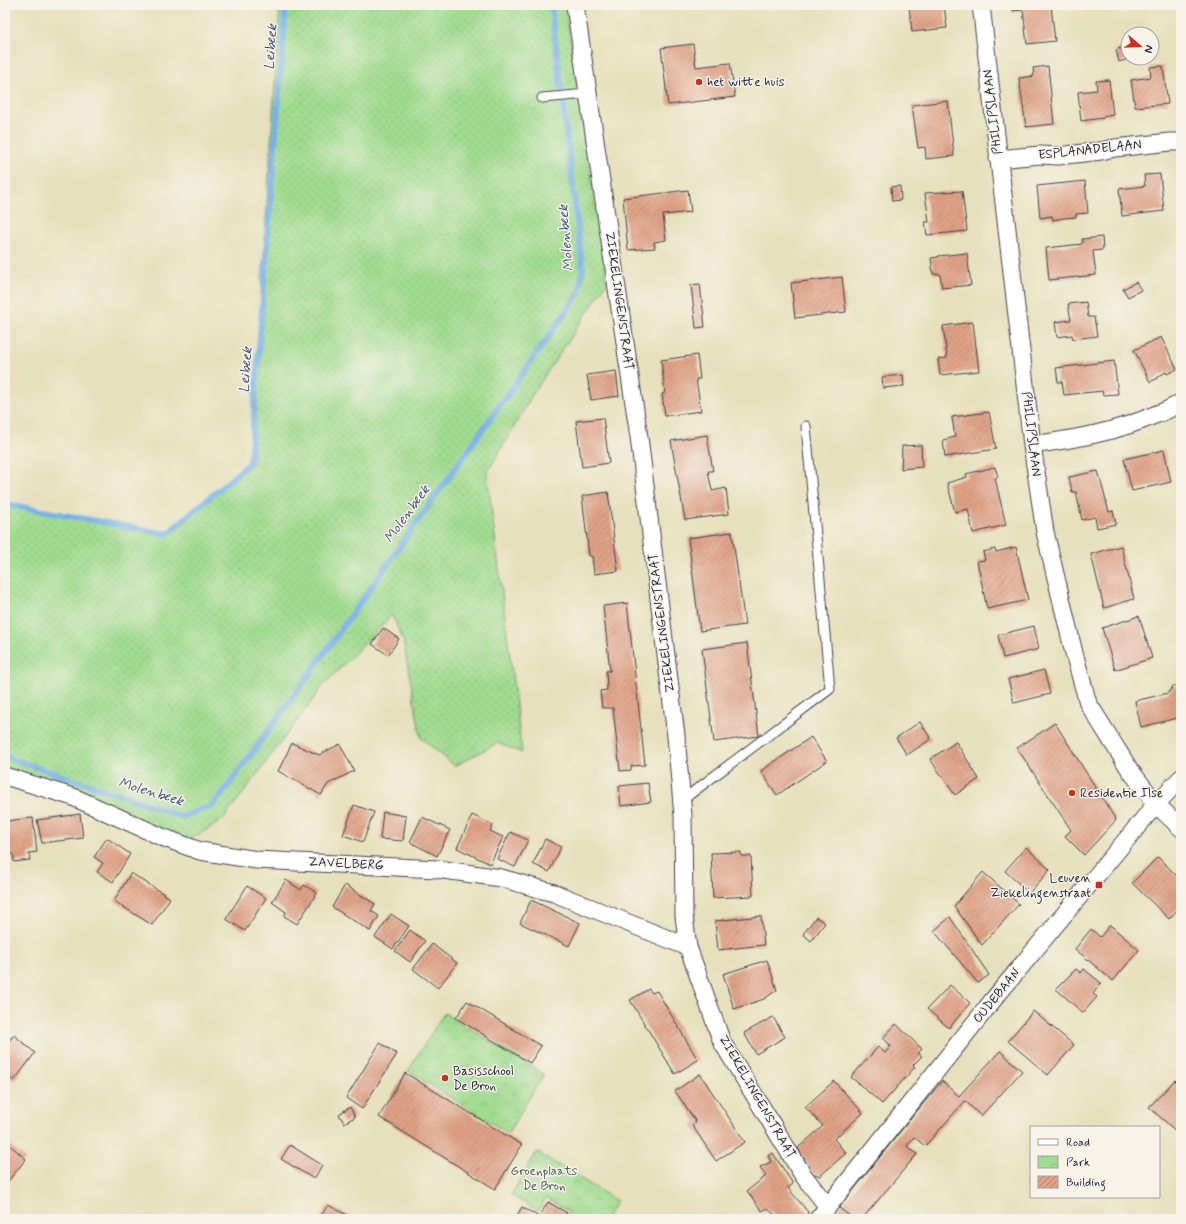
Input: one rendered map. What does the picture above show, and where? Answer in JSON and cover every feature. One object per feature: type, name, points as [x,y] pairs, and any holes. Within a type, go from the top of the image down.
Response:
[{"type":"street","name":"ZIEKELINGENSTRAAT","points":[[575,5],[639,437],[675,728],[681,801],[684,916],[688,948],[722,1042],[802,1175],[823,1213]]},
{"type":"street","name":"PHILIPSLAAN","points":[[980,5],[1032,445],[1045,532],[1074,653],[1088,703],[1130,770],[1156,804],[1181,828]]},
{"type":"street","name":"ESPLANADELAAN","points":[[998,159],[1040,155],[1058,156],[1115,148],[1181,142]]},
{"type":"street","points":[[1032,445],[1104,433],[1146,419],[1176,406],[1181,402]]},
{"type":"street","name":"ZAVELBERG","points":[[5,776],[73,797],[162,837],[200,851],[258,860],[437,869],[501,878],[554,893],[688,948]]},
{"type":"street","name":"OUDEBAAN","points":[[823,1213],[993,1000],[1156,804],[1181,778]]},
{"type":"lane","points":[[542,98],[588,94]]},
{"type":"lane","points":[[681,801],[830,689],[806,426]]},
{"type":"green space","points":[[280,5],[565,5],[607,283],[534,392],[487,473],[522,753],[497,743],[455,766],[421,738],[403,640],[392,615],[322,687],[223,820],[188,841],[5,773],[5,503],[167,534],[250,463]]},
{"type":"green space","name":"Groenplaats De Bron","points":[[444,1013],[544,1074],[508,1133],[408,1071]]},
{"type":"green space","name":"Groenplaats De Bron","points":[[537,1152],[617,1201],[606,1219],[565,1219],[569,1212],[546,1198],[538,1211],[511,1195]]},
{"type":"building","points":[[910,5],[944,5],[947,28],[912,32]]},
{"type":"building","points":[[1013,5],[1051,5],[1055,41],[1027,44],[1023,10],[1013,11]]},
{"type":"building","name":"het witte huis","points":[[693,44],[696,67],[730,63],[735,97],[668,105],[661,48]]},
{"type":"building","points":[[1120,48],[1119,62],[1116,50]]},
{"type":"building","points":[[1048,66],[1054,124],[1026,127],[1019,78],[1034,76],[1033,68]]},
{"type":"building","points":[[1163,66],[1168,104],[1135,107],[1131,80],[1151,77],[1150,67]]},
{"type":"building","points":[[1109,80],[1113,115],[1081,121],[1078,92],[1097,90],[1096,81]]},
{"type":"building","points":[[948,101],[954,156],[926,159],[925,147],[918,148],[912,105]]},
{"type":"building","points":[[1160,174],[1164,211],[1122,216],[1119,189],[1145,186],[1144,175]]},
{"type":"building","points":[[1085,181],[1088,213],[1076,214],[1076,217],[1053,220],[1052,216],[1040,218],[1037,186]]},
{"type":"building","points":[[900,186],[901,200],[892,201],[891,187]]},
{"type":"building","points":[[688,190],[691,212],[663,215],[666,240],[654,242],[655,248],[628,250],[623,198]]},
{"type":"building","points":[[962,191],[967,231],[927,235],[925,222],[929,222],[925,193]]},
{"type":"building","points":[[1102,237],[1103,250],[1093,251],[1096,275],[1049,280],[1046,248],[1082,244],[1082,239]]},
{"type":"building","points":[[967,253],[971,285],[942,288],[940,274],[933,274],[931,258]]},
{"type":"building","points":[[842,277],[846,312],[795,318],[791,283]]},
{"type":"building","points":[[1136,282],[1141,290],[1128,297],[1123,289]]},
{"type":"building","points":[[700,284],[705,327],[696,328],[691,285]]},
{"type":"building","points":[[1086,302],[1088,317],[1094,317],[1097,336],[1073,339],[1072,335],[1057,337],[1055,322],[1071,320],[1068,304]]},
{"type":"building","points":[[973,322],[979,371],[940,375],[938,359],[947,358],[943,326]]},
{"type":"building","points":[[1161,337],[1177,369],[1167,374],[1166,372],[1150,382],[1134,350]]},
{"type":"building","points":[[697,355],[700,379],[696,379],[701,411],[665,416],[662,394],[665,393],[661,360]]},
{"type":"building","points":[[1114,361],[1118,394],[1103,395],[1102,391],[1064,395],[1062,382],[1058,382],[1056,368]]},
{"type":"building","points":[[616,371],[619,396],[591,400],[587,375]]},
{"type":"building","points":[[903,375],[904,386],[883,388],[882,377]]},
{"type":"building","points":[[989,412],[996,449],[945,457],[943,440],[955,437],[952,417]]},
{"type":"building","points":[[603,418],[609,463],[582,467],[576,421]]},
{"type":"building","points":[[707,435],[713,471],[708,471],[712,491],[726,488],[729,514],[685,520],[671,441]]},
{"type":"building","points":[[921,445],[922,467],[901,469],[902,446]]},
{"type":"building","points":[[1164,450],[1171,482],[1132,491],[1124,459]]},
{"type":"building","points":[[995,467],[998,477],[995,478],[1006,525],[973,533],[968,509],[955,512],[947,483],[967,477],[966,474]]},
{"type":"building","points":[[1098,471],[1109,512],[1113,511],[1116,524],[1097,528],[1095,517],[1082,520],[1076,492],[1072,492],[1069,477]]},
{"type":"building","points":[[608,492],[618,571],[594,574],[592,556],[589,556],[582,496]]},
{"type":"building","points":[[732,532],[745,625],[700,631],[688,538]]},
{"type":"building","points":[[1121,546],[1134,599],[1104,608],[1091,554]]},
{"type":"building","points":[[1016,547],[1028,600],[987,609],[977,561],[985,560],[983,552],[995,549],[996,552]]},
{"type":"building","points":[[627,603],[645,765],[631,766],[631,770],[620,771],[613,708],[602,708],[600,691],[607,690],[606,671],[610,671],[603,606]]},
{"type":"building","points":[[1139,616],[1152,658],[1115,670],[1102,628]]},
{"type":"building","points":[[1034,626],[1039,649],[1003,658],[998,635]]},
{"type":"building","points":[[383,628],[399,639],[388,655],[372,644]]},
{"type":"building","points":[[747,643],[759,736],[714,742],[702,649]]},
{"type":"building","points":[[1044,670],[1050,694],[1014,703],[1008,679]]},
{"type":"building","points":[[1174,685],[1181,692],[1181,717],[1141,727],[1135,701],[1168,693]]},
{"type":"building","points":[[920,722],[931,739],[907,755],[896,738]]},
{"type":"building","points":[[1055,723],[1116,820],[1084,855],[1065,836],[1071,830],[1017,748]]},
{"type":"building","points":[[811,737],[827,761],[777,795],[761,771]]},
{"type":"building","points":[[956,742],[979,779],[955,795],[930,759]]},
{"type":"building","points":[[292,743],[319,755],[340,744],[354,771],[328,784],[321,795],[278,771]]},
{"type":"building","points":[[648,783],[651,802],[621,806],[619,786]]},
{"type":"building","points":[[354,805],[374,812],[363,842],[343,835]]},
{"type":"building","points":[[383,812],[406,816],[403,841],[380,839]]},
{"type":"building","points":[[80,814],[83,838],[42,843],[37,820]]},
{"type":"building","points":[[472,815],[493,825],[490,831],[503,837],[490,864],[457,848]]},
{"type":"building","points":[[422,817],[450,830],[437,856],[410,842]]},
{"type":"building","points":[[33,818],[37,852],[29,853],[30,860],[14,862],[13,853],[5,854],[5,821]]},
{"type":"building","points":[[510,832],[528,840],[515,867],[497,859]]},
{"type":"building","points":[[107,838],[130,854],[113,882],[97,872],[103,863],[94,857]]},
{"type":"building","points":[[545,839],[561,847],[549,872],[533,864]]},
{"type":"building","points":[[1026,847],[1050,870],[1029,893],[1005,871]]},
{"type":"building","points":[[741,852],[741,856],[751,856],[753,896],[713,898],[711,853]]},
{"type":"building","points":[[1158,857],[1181,880],[1181,906],[1169,919],[1132,883]]},
{"type":"building","points":[[983,872],[1019,904],[982,945],[954,906]]},
{"type":"building","points":[[131,873],[170,898],[152,925],[114,901]]},
{"type":"building","points":[[286,880],[301,890],[304,885],[317,893],[297,924],[284,916],[286,912],[272,902]]},
{"type":"building","points":[[345,885],[375,904],[371,911],[379,916],[370,931],[332,907]]},
{"type":"building","points":[[247,886],[266,898],[245,931],[226,919]]},
{"type":"building","points":[[531,900],[580,923],[569,946],[520,923]]},
{"type":"building","points":[[391,914],[409,926],[393,949],[375,937]]},
{"type":"building","points":[[761,916],[764,945],[718,950],[715,921]]},
{"type":"building","points":[[816,917],[825,923],[811,941],[803,934]]},
{"type":"building","points":[[950,917],[989,975],[978,983],[934,931]]},
{"type":"building","points":[[1110,925],[1139,950],[1113,981],[1075,949],[1091,929],[1100,937]]},
{"type":"building","points":[[410,930],[425,941],[410,962],[395,951]]},
{"type":"building","points":[[432,944],[457,963],[438,988],[413,969]]},
{"type":"building","points":[[767,960],[777,990],[764,999],[734,1009],[723,974]]},
{"type":"building","points":[[1076,969],[1081,973],[1084,969],[1101,983],[1093,994],[1097,997],[1083,1013],[1056,989]]},
{"type":"building","points":[[950,985],[970,1003],[949,1028],[927,1009]]},
{"type":"building","points":[[649,989],[652,993],[657,991],[698,1060],[675,1074],[630,1000]]},
{"type":"building","points":[[467,1001],[541,1046],[530,1063],[456,1018]]},
{"type":"building","points":[[1033,1011],[1074,1045],[1048,1075],[1008,1041]]},
{"type":"building","points":[[773,1017],[785,1037],[756,1054],[744,1033]]},
{"type":"building","points":[[896,1024],[922,1049],[918,1053],[922,1056],[913,1065],[915,1067],[882,1104],[851,1077],[878,1047],[885,1053],[891,1046],[883,1038]]},
{"type":"building","points":[[14,1035],[35,1053],[14,1081],[5,1073],[7,1068],[5,1066],[5,1045]]},
{"type":"building","points":[[380,1043],[397,1054],[362,1109],[346,1098]]},
{"type":"building","points":[[1000,1051],[1022,1071],[981,1116],[965,1101],[925,1146],[914,1137],[907,1146],[917,1154],[862,1219],[854,1219],[839,1208],[942,1081],[959,1096]]},
{"type":"building","points":[[405,1073],[522,1145],[495,1189],[379,1117]]},
{"type":"building","points":[[700,1074],[745,1142],[716,1161],[692,1125],[696,1122],[675,1091]]},
{"type":"building","points":[[1175,1080],[1181,1086],[1181,1132],[1179,1134],[1149,1107]]},
{"type":"building","points":[[834,1081],[863,1113],[834,1139],[846,1153],[820,1176],[812,1173],[798,1148],[823,1126],[805,1107]]},
{"type":"building","points":[[350,1107],[355,1117],[344,1123],[339,1114]]},
{"type":"building","points":[[5,1141],[26,1159],[5,1185]]},
{"type":"building","points":[[290,1145],[322,1165],[314,1179],[281,1159]]},
{"type":"building","points":[[773,1153],[793,1184],[788,1188],[808,1212],[806,1219],[780,1219],[767,1208],[762,1211],[747,1191],[766,1176],[760,1167],[771,1162],[768,1156]]},
{"type":"building","points":[[548,1202],[567,1213],[563,1219],[515,1219],[522,1207],[539,1217]]},
{"type":"building","points":[[328,1205],[351,1217],[350,1219],[319,1219]]},
{"type":"waterway","name":"Leibeek","points":[[5,504],[167,534],[250,463],[286,5]]},
{"type":"waterway","name":"Molenbeek","points":[[5,757],[127,797],[182,817],[214,805],[306,679],[578,295],[583,271],[551,5]]},
{"type":"place","name":"het witte huis","points":[[699,82]]},
{"type":"place","name":"Residentie Ilse","points":[[1072,793]]},
{"type":"place","name":"Leuven Ziekelingenstraat","points":[[1099,885]]},
{"type":"place","name":"Basisschool De Bron","points":[[445,1078]]}]
